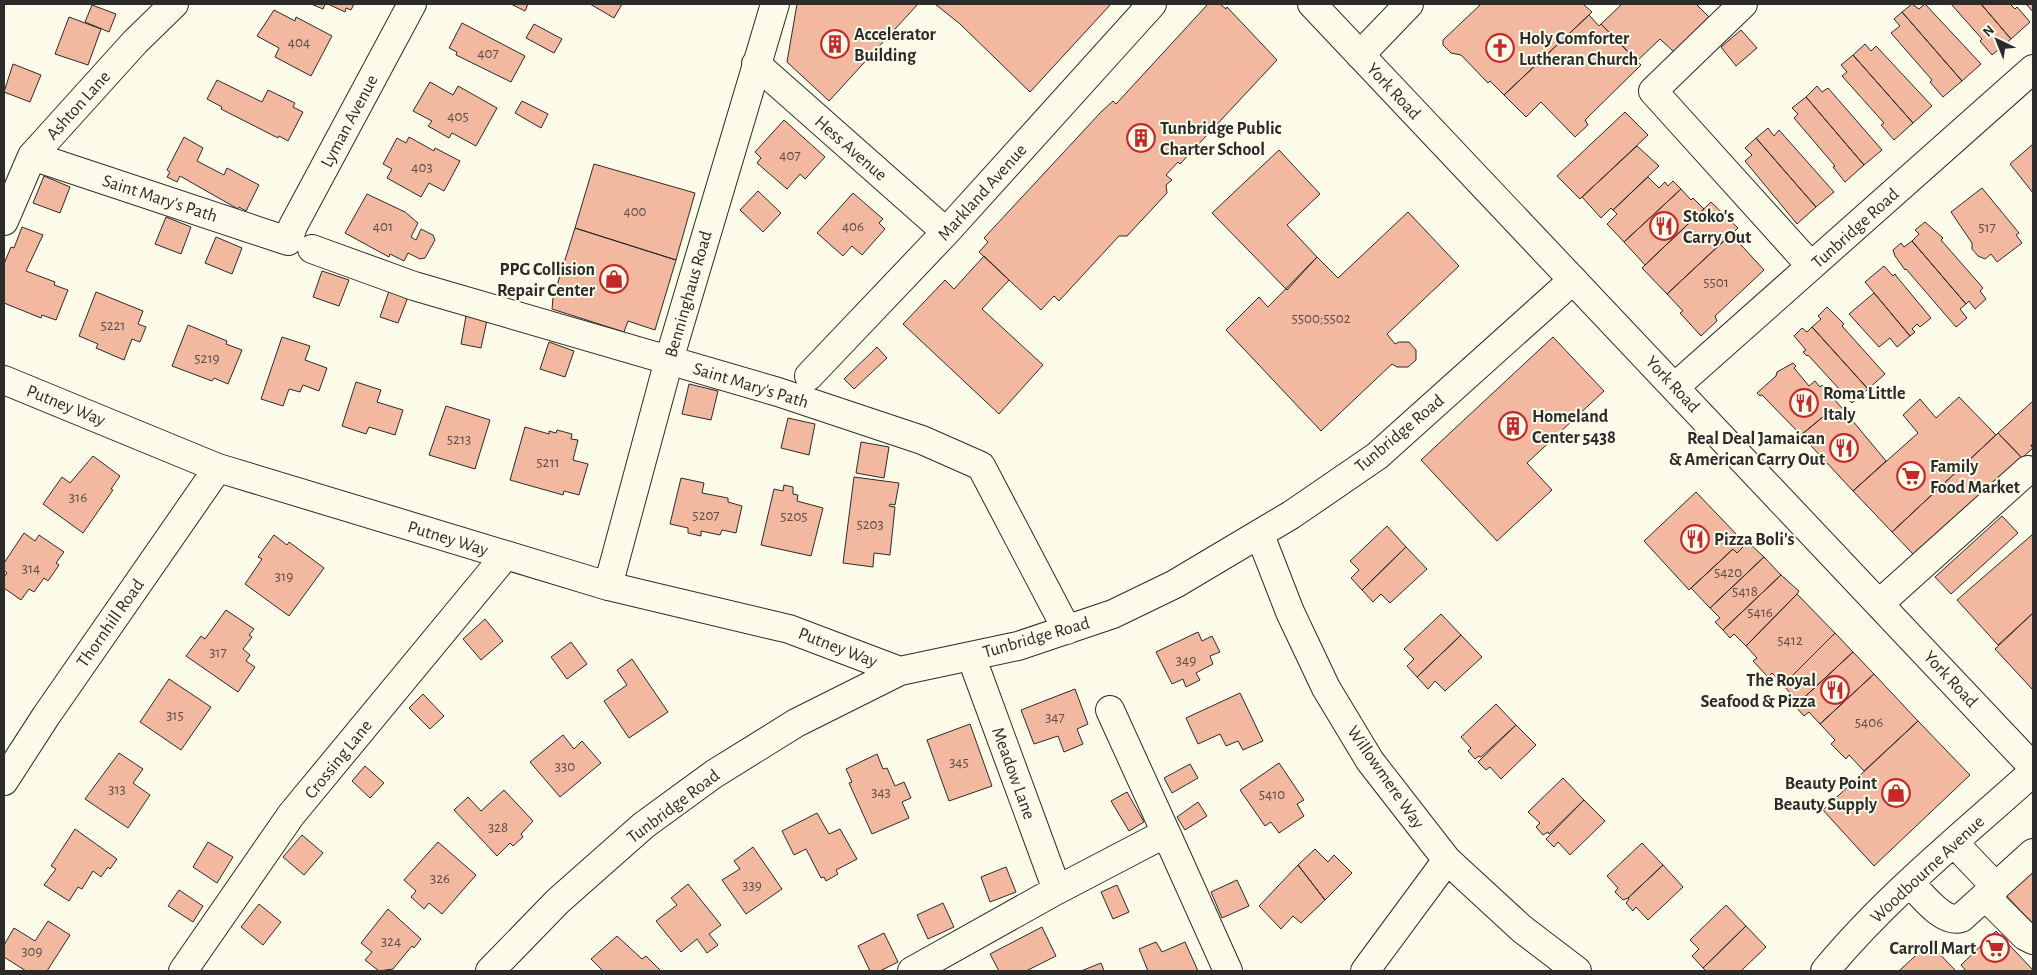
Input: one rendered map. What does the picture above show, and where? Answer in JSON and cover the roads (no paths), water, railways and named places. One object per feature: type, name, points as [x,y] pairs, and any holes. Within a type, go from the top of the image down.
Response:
[{"type":"street","name":"Ashton Lane","points":[[4,221],[32,156],[134,42],[174,4]]},
{"type":"street","name":"Lyman Avenue","points":[[300,245],[293,226],[412,4]]},
{"type":"street","name":"Benninghaus Road","points":[[608,586],[669,360],[775,4]]},
{"type":"street","name":"Markland Avenue","points":[[809,376],[946,232],[1152,4]]},
{"type":"street","name":"York Road","points":[[1312,4],[1676,386],[2033,767]]},
{"type":"street","points":[[1360,54],[1409,4]]},
{"type":"street","points":[[1743,4],[1653,91],[1811,266]]},
{"type":"street","name":"Hess Avenue","points":[[756,64],[946,232]]},
{"type":"street","name":"Tunbridge Road","points":[[1676,386],[2033,69]]},
{"type":"street","name":"Saint Mary's Path","points":[[32,156],[300,245],[414,286],[778,392],[922,440],[981,466],[1067,630]]},
{"type":"street","name":"Tunbridge Road","points":[[490,971],[558,901],[652,820],[714,774],[796,723],[900,671],[1018,646],[1114,614],[1175,584],[1260,535],[1377,456],[1573,280]]},
{"type":"street","name":"Putney Way","points":[[4,380],[218,468],[608,586],[789,629],[900,671]]},
{"type":"street","name":"Thornhill Road","points":[[4,781],[46,716],[218,468]]},
{"type":"street","points":[[1880,603],[2028,470]]},
{"type":"street","name":"Willowmere Way","points":[[1260,535],[1290,612],[1326,688],[1370,761],[1447,860],[1522,929],[1577,971]]},
{"type":"street","name":"Crossing Lane","points":[[183,971],[291,815],[505,556]]},
{"type":"street","name":"Meadow Lane","points":[[971,656],[1057,890]]},
{"type":"street","points":[[1110,710],[1228,971]]},
{"type":"street","name":"Woodbourne Avenue","points":[[1826,971],[1849,943],[1910,883],[2033,772]]},
{"type":"street","points":[[912,971],[1057,890],[1166,833]]},
{"type":"street","points":[[1954,844],[2024,936],[2033,940]]},
{"type":"street","points":[[1910,883],[1946,918],[1955,920],[1962,918],[2033,853]]},
{"type":"street","points":[[1365,971],[1447,860]]},
{"type":"place","name":"Accelerator Building","points":[[835,44]]},
{"type":"place","name":"Holy Comforter Lutheran Church","points":[[1500,48]]},
{"type":"place","name":"Tunbridge Public Charter School","points":[[1141,138]]},
{"type":"place","name":"Stoko's Carry Out","points":[[1664,226]]},
{"type":"place","name":"PPG Collision Repair Center","points":[[614,279]]},
{"type":"place","name":"Roma Little Italy","points":[[1804,403]]},
{"type":"place","name":"Homeland Center 5438","points":[[1513,426]]},
{"type":"place","name":"Real Deal Jamaican & American Carry Out","points":[[1844,448]]},
{"type":"place","name":"Family Food Market","points":[[1911,476]]},
{"type":"place","name":"Pizza Boli's","points":[[1695,539]]},
{"type":"place","name":"The Royal Seafood & Pizza","points":[[1835,690]]},
{"type":"place","name":"Beauty Point Beauty Supply","points":[[1896,793]]},
{"type":"place","name":"Carroll Mart","points":[[1995,948]]}]
